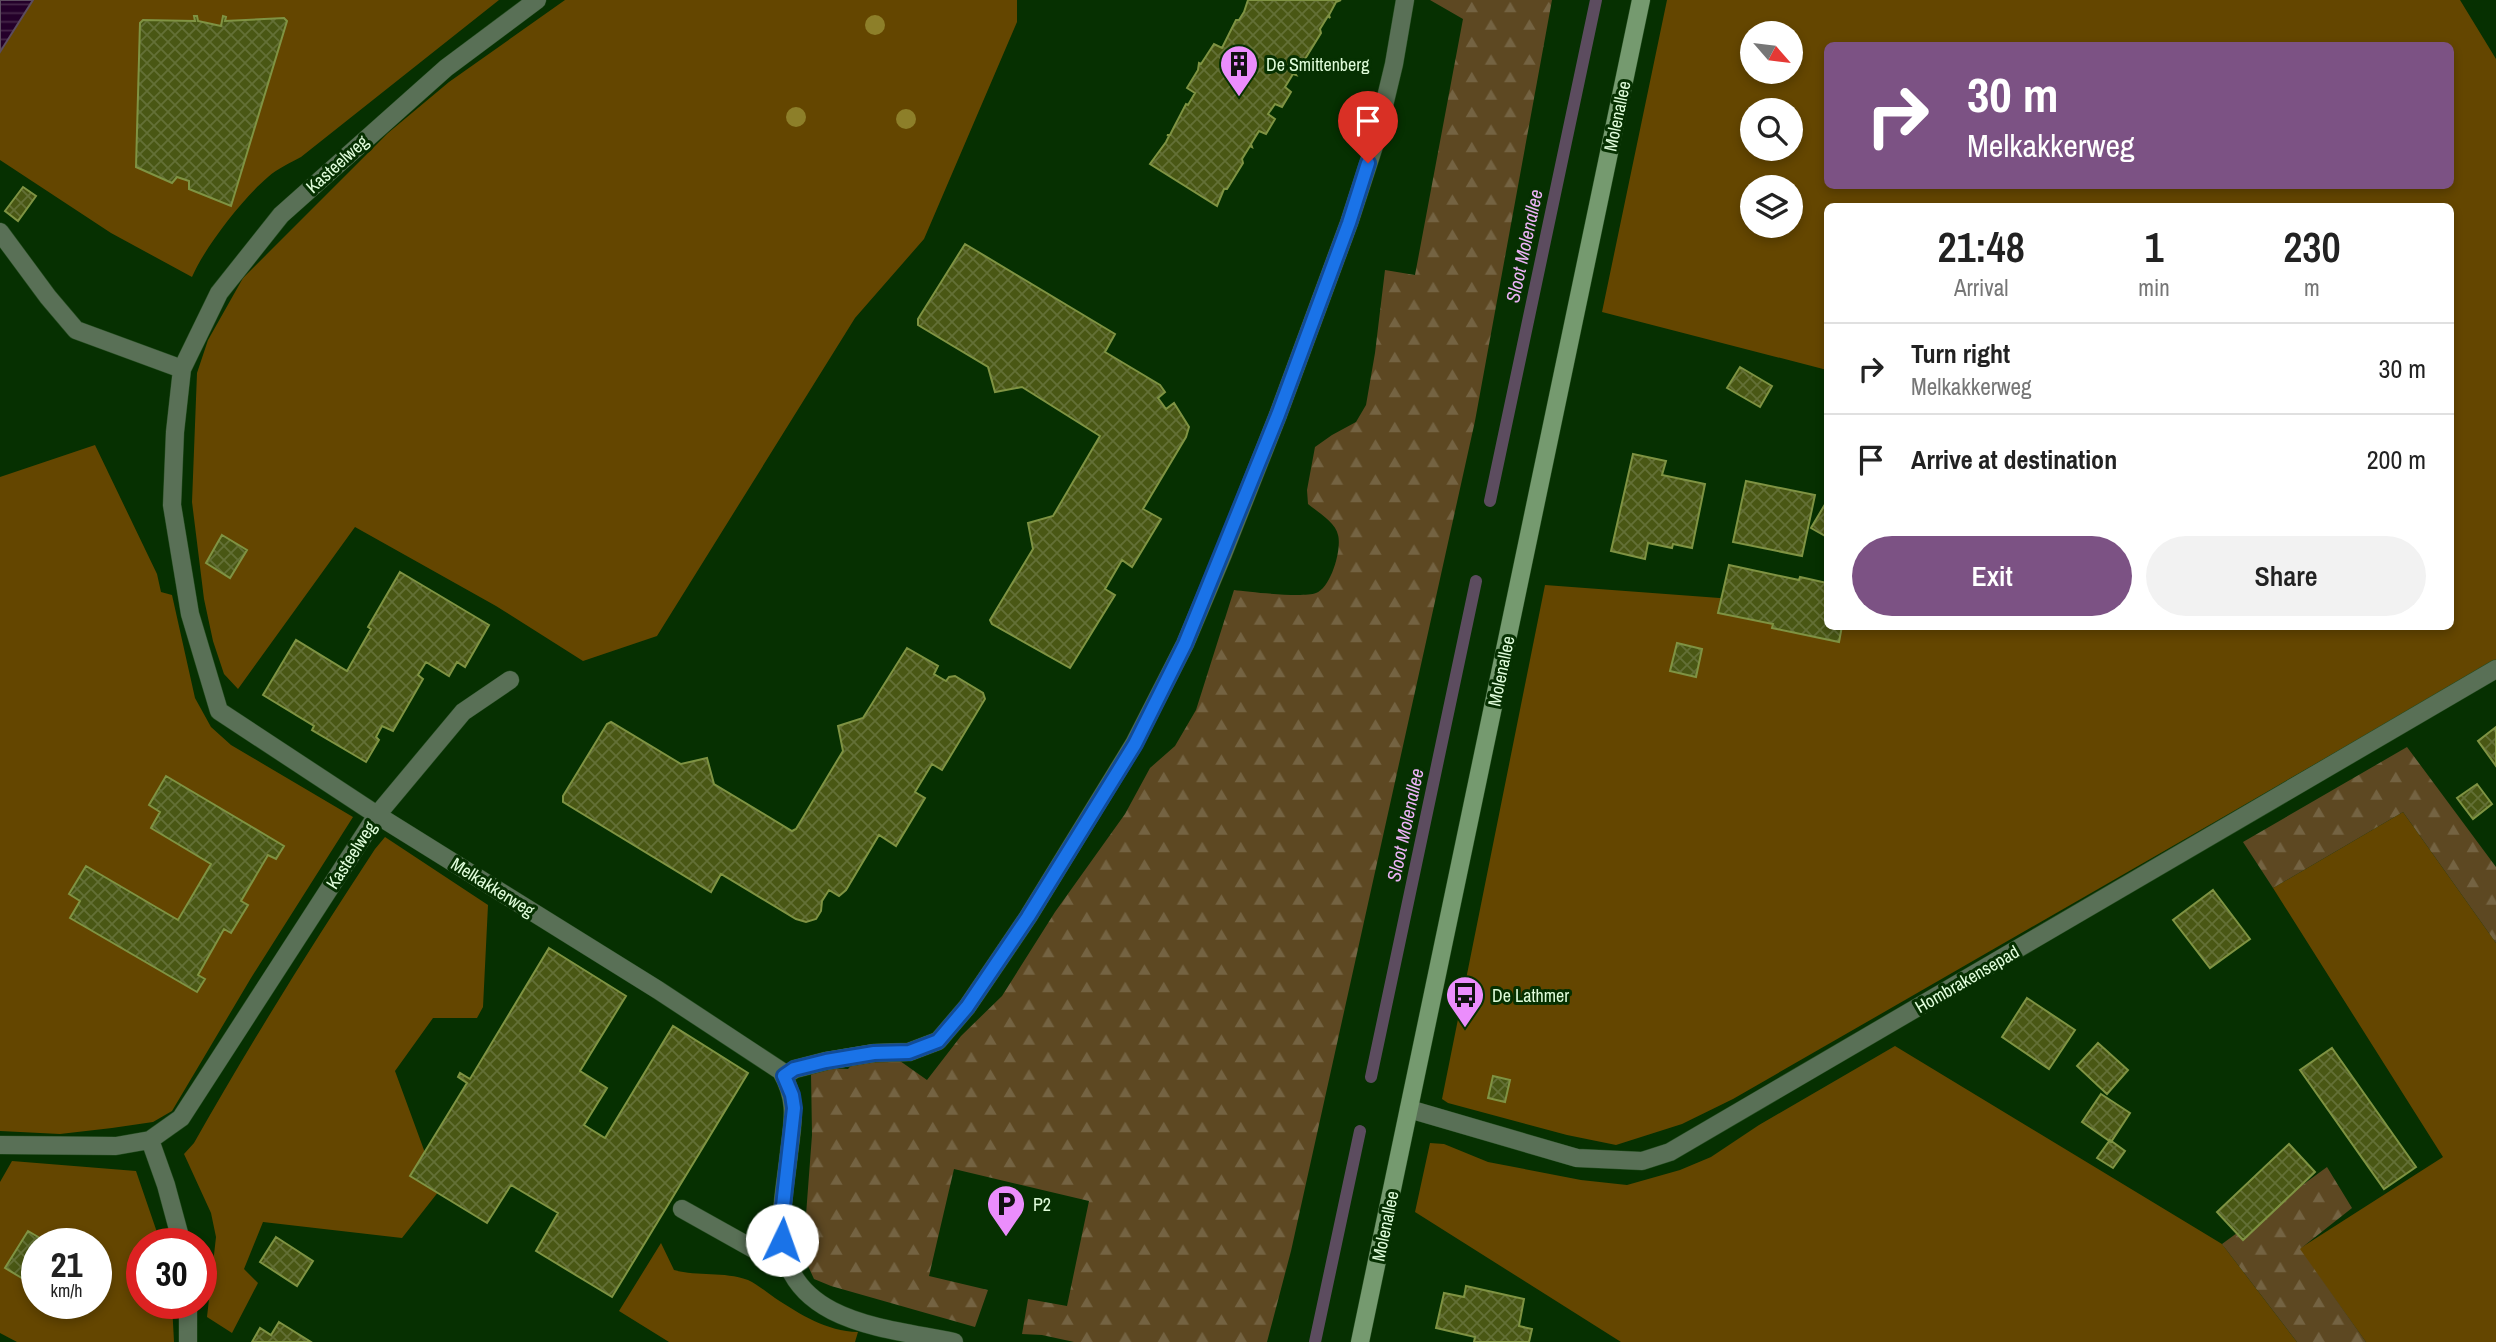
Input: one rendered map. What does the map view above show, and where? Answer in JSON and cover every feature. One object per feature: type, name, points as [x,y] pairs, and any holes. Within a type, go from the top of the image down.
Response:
[{"type":"main road","name":"Molenallee","points":[[1360,1342],[1641,0]]},
{"type":"street","name":"Kasteelweg","points":[[0,1145],[116,1146],[150,1140],[181,1118],[377,815],[219,711],[190,614],[172,505],[175,432],[182,369],[219,293],[281,215],[446,68],[537,0]]},
{"type":"street","points":[[954,1342],[842,1317],[824,1308],[798,1283],[789,1265],[782,1240],[782,1215],[794,1108],[784,1076],[794,1069],[826,1061],[874,1053],[909,1052],[938,1041],[967,1007],[1028,917],[1135,744],[1185,644],[1223,554],[1349,223],[1378,130],[1394,64],[1405,0]]},
{"type":"street","points":[[0,232],[76,330],[182,369]]},
{"type":"street","name":"Hombrakensepad","points":[[1409,1109],[1577,1158],[1642,1161],[1670,1152],[2496,670]]},
{"type":"street","points":[[377,815],[463,712],[510,680]]},
{"type":"street","name":"Melkakkerweg","points":[[377,815],[658,989],[769,1061],[784,1076]]},
{"type":"street","points":[[150,1140],[178,1228]]},
{"type":"street","points":[[682,1209],[775,1261],[789,1265]]},
{"type":"street","points":[[188,1319],[188,1342]]},
{"type":"shaded area","points":[[0,0],[33,0],[0,52]]},
{"type":"shaded area","points":[[33,0],[499,0],[301,157],[268,177],[225,224],[192,277],[111,233],[0,160],[0,53]]},
{"type":"shaded area","points":[[565,0],[1017,0],[1017,22],[924,239],[855,318],[657,636],[583,661],[496,606],[355,527],[238,689],[224,674],[213,641],[204,599],[192,502],[197,373],[208,340],[243,278],[388,133],[449,82]]},
{"type":"shaded area","points":[[1667,0],[2460,0],[2496,59],[2496,660],[1733,1099],[1682,1124],[1616,1145],[1567,1135],[1448,1103],[1442,1099],[1545,585],[1733,599],[1824,625],[1824,630],[2454,630],[2454,203],[1824,203],[1824,369],[1602,312]]},
{"type":"shaded area","points":[[95,445],[157,574],[161,592],[172,595],[195,698],[211,727],[231,745],[353,817],[251,978],[172,1111],[153,1122],[112,1128],[60,1134],[0,1131],[0,477]]},
{"type":"shaded area","points":[[2403,812],[2496,943],[2496,1342],[2366,1342],[2299,1249],[2443,1157],[2273,888]]},
{"type":"shaded area","points":[[385,837],[488,905],[483,1007],[477,1018],[433,1018],[395,1071],[439,1191],[402,1238],[263,1222],[244,1269],[258,1283],[232,1333],[210,1319],[217,1319],[217,1228],[214,1228],[211,1213],[184,1154],[194,1143],[237,1068]]},
{"type":"shaded area","points":[[1895,1046],[2222,1244],[2297,1342],[1621,1342],[1415,1212],[1430,1143],[1444,1144],[1488,1162],[1581,1180],[1627,1185],[1680,1170],[1711,1157],[1759,1125]]},
{"type":"shaded area","points":[[12,1161],[136,1171],[156,1228],[126,1228],[126,1319],[173,1319],[174,1342],[17,1342],[0,1333],[0,1182]]},
{"type":"shaded area","points":[[661,1243],[674,1270],[748,1280],[814,1321],[835,1329],[858,1332],[855,1342],[669,1342],[619,1311]]},
{"type":"green space","points":[[1430,0],[1552,0],[1475,421],[1291,1251],[1267,1342],[1074,1342],[1022,1334],[1028,1299],[1067,1306],[1089,1201],[954,1169],[929,1276],[988,1290],[975,1327],[814,1279],[803,1255],[812,1135],[809,1067],[848,1069],[869,1045],[883,1049],[927,1080],[961,1036],[1002,996],[1055,912],[1125,814],[1150,768],[1175,746],[1196,710],[1234,590],[1300,595],[1316,593],[1331,576],[1338,549],[1337,531],[1308,504],[1307,490],[1315,447],[1356,422],[1366,405],[1385,270],[1415,275],[1463,19]]},
{"type":"green space","points":[[2407,747],[2496,867],[2496,943],[2403,812],[2273,888],[2243,842]]},
{"type":"green space","points":[[2327,1167],[2352,1208],[2300,1249],[2366,1342],[2297,1342],[2222,1244]]},
{"type":"building","name":"De Smittenberg","points":[[1248,0],[1341,0],[1336,2],[1330,18],[1328,16],[1320,29],[1321,33],[1294,72],[1296,75],[1293,74],[1285,87],[1291,92],[1282,107],[1275,104],[1268,114],[1275,119],[1266,134],[1259,131],[1251,144],[1252,147],[1250,146],[1242,159],[1243,163],[1227,189],[1224,189],[1217,206],[1150,164],[1195,93],[1187,88],[1198,70],[1199,63],[1201,64],[1214,44],[1222,48],[1236,20],[1239,20],[1244,12]]},
{"type":"building","points":[[194,16],[197,16],[198,21],[221,26],[223,16],[226,17],[225,21],[284,18],[287,21],[231,206],[189,189],[189,181],[177,177],[172,183],[136,167],[140,23],[143,20],[195,21]]},
{"type":"building","points":[[23,187],[36,196],[18,221],[5,211]]},
{"type":"building","points":[[965,244],[1115,334],[1105,352],[1160,385],[1165,392],[1158,398],[1166,409],[1174,403],[1189,427],[1186,437],[1143,509],[1161,519],[1132,567],[1122,560],[1105,589],[1115,595],[1070,668],[992,624],[990,620],[1033,549],[1028,523],[1053,516],[1100,436],[1022,387],[995,392],[988,367],[918,325],[918,319]]},
{"type":"building","points":[[1740,367],[1772,386],[1760,407],[1727,388]]},
{"type":"building","points":[[1633,454],[1666,461],[1662,475],[1705,484],[1692,548],[1673,544],[1672,548],[1648,543],[1645,559],[1611,551]]},
{"type":"building","points":[[1746,481],[1815,495],[1802,556],[1733,542]]},
{"type":"building","points":[[1824,506],[1824,535],[1811,528]]},
{"type":"building","points":[[222,535],[247,550],[230,578],[206,563]]},
{"type":"building","points":[[1729,565],[1799,580],[1800,577],[1824,582],[1824,630],[1841,630],[1839,642],[1772,628],[1773,624],[1718,613]]},
{"type":"building","points":[[400,572],[489,625],[465,667],[457,662],[449,676],[426,662],[418,675],[423,679],[393,731],[382,726],[376,737],[379,740],[366,762],[312,730],[314,726],[263,695],[296,640],[347,671],[371,629],[368,627]]},
{"type":"building","points":[[1677,643],[1702,649],[1696,677],[1670,671]]},
{"type":"building","points":[[907,648],[938,666],[934,674],[946,681],[955,676],[983,693],[985,699],[942,770],[932,764],[915,792],[925,798],[896,846],[879,835],[846,890],[839,896],[829,890],[816,919],[806,922],[796,919],[721,874],[711,892],[563,802],[563,796],[607,724],[611,722],[681,764],[707,758],[714,784],[792,831],[796,829],[843,751],[838,726],[863,718]]},
{"type":"building","points":[[2496,727],[2496,766],[2478,741]]},
{"type":"building","points":[[166,776],[284,846],[276,859],[268,855],[241,901],[248,905],[231,933],[224,929],[198,975],[205,979],[197,992],[70,918],[80,901],[69,894],[86,866],[178,920],[211,864],[151,828],[160,812],[149,805]]},
{"type":"building","points":[[2477,784],[2492,804],[2473,819],[2457,798]]},
{"type":"building","points":[[2213,890],[2250,939],[2210,968],[2173,920]]},
{"type":"building","points":[[549,948],[626,996],[580,1071],[607,1088],[584,1125],[605,1138],[673,1026],[748,1073],[612,1297],[536,1251],[558,1213],[511,1185],[487,1223],[410,1176],[467,1083],[458,1077],[460,1073],[470,1079]]},
{"type":"building","points":[[2027,998],[2075,1030],[2049,1069],[2002,1037]]},
{"type":"building","points":[[2098,1043],[2128,1070],[2107,1094],[2077,1066]]},
{"type":"building","points":[[2332,1048],[2416,1167],[2384,1189],[2300,1070]]},
{"type":"building","points":[[1493,1076],[1510,1080],[1505,1102],[1488,1098]]},
{"type":"building","points":[[2101,1094],[2130,1113],[2111,1142],[2082,1122]]},
{"type":"building","points":[[2110,1140],[2125,1151],[2113,1168],[2097,1158]]},
{"type":"building","points":[[2289,1144],[2315,1172],[2243,1240],[2217,1212]]},
{"type":"building","points":[[276,1237],[313,1261],[297,1286],[260,1262]]},
{"type":"building","points":[[21,1242],[21,1278],[5,1268]]},
{"type":"building","points":[[1466,1286],[1524,1299],[1519,1326],[1532,1329],[1529,1342],[1474,1342],[1475,1337],[1436,1328],[1444,1293],[1464,1297]]},
{"type":"building","points":[[279,1322],[311,1342],[252,1342],[260,1328],[271,1335]]},
{"type":"waterway","name":"Sloot Molenallee","points":[[1490,501],[1596,0]]},
{"type":"waterway","name":"Sloot Molenallee","points":[[1371,1077],[1476,581]]},
{"type":"waterway","name":"Sloot Molenallee","points":[[1315,1342],[1360,1131]]},
{"type":"place","name":"De Smittenberg","points":[[1239,98]]},
{"type":"place","name":"De Lathmer","points":[[1465,1029]]},
{"type":"place","name":"P2","points":[[1006,1238]]},
{"type":"route","points":[[782,1240],[782,1215],[794,1108],[784,1076],[794,1069],[826,1061],[874,1053],[909,1052],[938,1041],[967,1007],[1028,917],[1135,744],[1185,644],[1278,415],[1349,223],[1368,163]]}]
